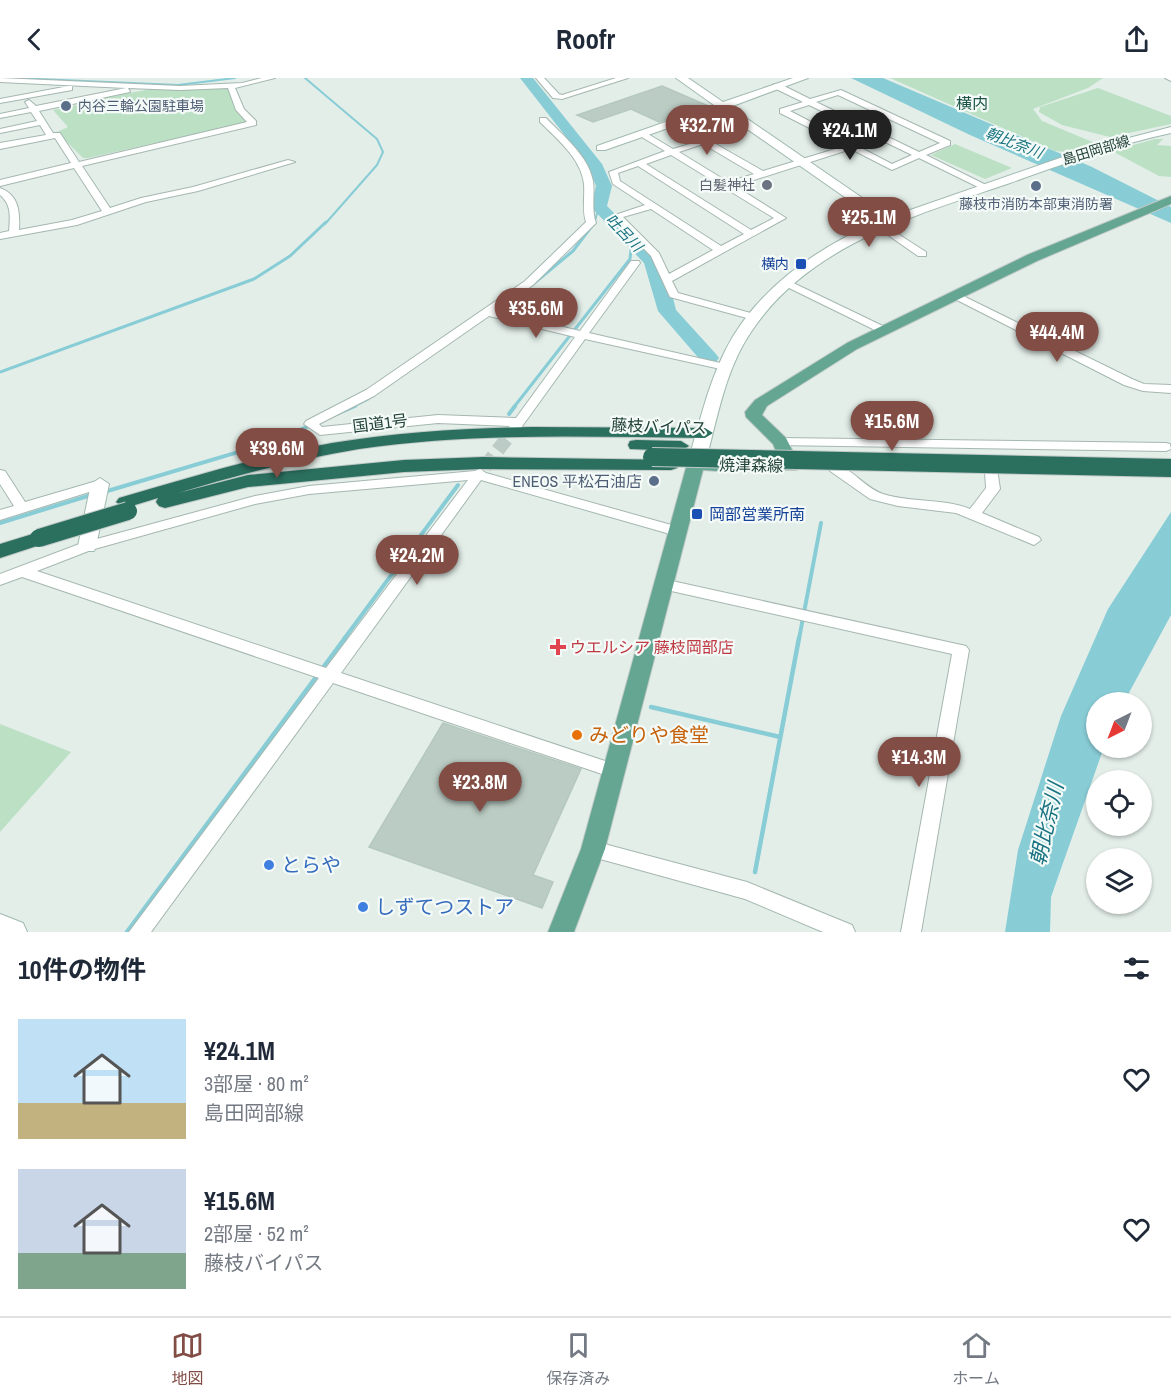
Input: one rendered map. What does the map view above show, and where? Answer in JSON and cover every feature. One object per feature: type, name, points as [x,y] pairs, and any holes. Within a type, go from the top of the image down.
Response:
[{"type":"highway","name":"国道1号","points":[[127,506],[149,495],[237,468],[371,442],[473,434],[705,433]]},
{"type":"highway","name":"藤枝バイパス","points":[[149,495],[270,468],[408,450],[522,444],[1168,453]]},
{"type":"highway","name":"藤枝バイパス","points":[[248,481],[357,465],[457,456],[555,454],[1171,468]]},
{"type":"highway","name":"国道1号","points":[[0,540],[39,533],[127,506],[248,481],[404,466],[483,463],[696,464]]},
{"type":"highway","name":"国道1号","points":[[0,552],[39,533]]},
{"type":"main road","name":"焼津森線","points":[[561,932],[593,849],[696,464],[791,466],[780,442],[754,417],[753,412],[756,407],[837,354],[1032,258],[1171,200]]},
{"type":"street","points":[[0,80],[147,86],[231,86],[271,78]]},
{"type":"street","points":[[540,78],[556,96],[562,97],[624,78]]},
{"type":"street","points":[[681,78],[882,222],[922,254]]},
{"type":"street","points":[[601,148],[803,78]]},
{"type":"street","points":[[10,80],[34,109],[51,136]]},
{"type":"street","points":[[48,81],[54,91]]},
{"type":"street","points":[[0,101],[92,84]]},
{"type":"street","points":[[0,116],[147,86]]},
{"type":"street","points":[[0,183],[254,123],[240,110],[231,86]]},
{"type":"street","points":[[777,86],[985,187]]},
{"type":"street","points":[[838,92],[947,143],[892,167],[783,111],[809,102],[838,92]]},
{"type":"street","points":[[543,120],[570,148],[587,175],[590,202],[588,216],[591,223],[536,277],[492,313],[370,393],[310,424],[320,431],[438,419],[515,425],[634,263]]},
{"type":"street","points":[[0,131],[42,122]]},
{"type":"street","name":"島田岡部線","points":[[696,464],[727,363],[754,317],[788,283],[817,259],[882,222],[1074,156],[1171,130]]},
{"type":"street","points":[[643,134],[782,218],[669,279]]},
{"type":"street","points":[[0,146],[57,135],[108,213]]},
{"type":"street","points":[[721,251],[616,182],[614,172],[704,141],[761,174]]},
{"type":"street","points":[[728,185],[850,147]]},
{"type":"street","points":[[0,236],[74,223],[144,200],[195,189],[291,162]]},
{"type":"street","points":[[639,163],[752,234]]},
{"type":"street","points":[[0,191],[11,197],[15,206],[14,233]]},
{"type":"street","points":[[0,202],[11,197]]},
{"type":"street","points":[[652,206],[617,216],[655,255],[669,279],[674,295],[754,317]]},
{"type":"street","points":[[0,223],[14,221]]},
{"type":"street","points":[[788,283],[885,331]]},
{"type":"street","points":[[957,296],[1128,382],[1143,387],[1171,389]]},
{"type":"street","points":[[492,313],[582,334],[727,363]]},
{"type":"street","points":[[780,442],[1168,453]]},
{"type":"street","points":[[791,466],[992,472],[1171,473]]},
{"type":"street","points":[[835,468],[875,496],[898,502],[958,509],[1034,540]]},
{"type":"street","points":[[139,932],[482,471]]},
{"type":"street","points":[[0,580],[87,546],[281,494],[482,471],[677,531]]},
{"type":"street","points":[[973,515],[993,489],[992,472]]},
{"type":"street","points":[[2,482],[22,508]]},
{"type":"street","points":[[0,515],[100,484],[87,546]]},
{"type":"street","points":[[23,572],[608,769],[614,776]]},
{"type":"street","points":[[663,584],[962,650],[911,932]]},
{"type":"street","points":[[593,849],[747,891],[846,932]]},
{"type":"street","points":[[0,926],[14,932]]},
{"type":"green space","points":[[890,78],[1103,78],[1088,88],[1033,109],[1042,121],[1095,143],[1066,152],[1055,151]]},
{"type":"green space","points":[[231,88],[249,122],[88,158],[83,158],[57,132],[68,127],[53,110],[77,105],[76,103],[151,89]]},
{"type":"green space","points":[[1098,88],[1171,116],[1171,124],[1110,137],[1062,125],[1039,112],[1040,107]]},
{"type":"green space","points":[[1155,139],[1163,139],[1157,145],[1171,146],[1171,177],[1159,176],[1112,151]]},
{"type":"green space","points":[[955,144],[1012,168],[985,179],[931,155]]},
{"type":"green space","points":[[0,724],[71,752],[0,832]]},
{"type":"water","name":"朝比奈川","points":[[851,78],[883,78],[1092,167],[1171,207],[1171,223],[970,135]]},
{"type":"water","name":"朝比奈川","points":[[1171,512],[1171,615],[1129,692],[1086,692],[1086,758],[1100,758],[1096,770],[1086,770],[1086,798],[1051,897],[1050,932],[1005,932],[1018,850],[1061,716],[1108,609]]},
{"type":"building","points":[[662,86],[706,105],[659,122],[631,109],[593,122],[577,115]]},
{"type":"building","points":[[443,723],[581,769],[533,875],[553,882],[542,908],[369,847]]},
{"type":"waterway","points":[[14,78],[178,85],[235,78]]},
{"type":"waterway","points":[[305,78],[377,139],[383,152],[377,165],[325,224]]},
{"type":"waterway","name":"吐呂川","points":[[526,78],[595,164],[604,186],[599,207],[652,261],[658,274],[667,311],[709,358]]},
{"type":"waterway","points":[[594,223],[599,207]]},
{"type":"waterway","points":[[0,372],[254,279],[290,256],[326,222]]},
{"type":"waterway","points":[[532,285],[573,251],[594,223]]},
{"type":"waterway","points":[[514,407],[630,259],[632,240]]},
{"type":"waterway","points":[[352,407],[368,399]]},
{"type":"waterway","points":[[104,492],[272,442],[355,406]]},
{"type":"waterway","points":[[509,414],[515,406]]},
{"type":"waterway","points":[[344,639],[458,485]]},
{"type":"waterway","points":[[0,523],[91,495]]},
{"type":"waterway","points":[[799,639],[821,523]]},
{"type":"waterway","points":[[127,932],[345,638]]},
{"type":"waterway","points":[[755,872],[799,638]]},
{"type":"waterway","points":[[651,707],[780,737]]},
{"type":"tunnel","points":[[485,467],[514,429]]},
{"type":"place","name":"内谷三輪公園駐車場","points":[[66,106]]},
{"type":"place","name":"白髪神社","points":[[767,185]]},
{"type":"place","name":"藤枝市消防本部東消防署","points":[[1036,186]]},
{"type":"place","name":"横内","points":[[801,264]]},
{"type":"place","name":"ENEOS 平松石油店","points":[[654,481]]},
{"type":"place","name":"岡部営業所南","points":[[697,514]]},
{"type":"place","name":"ウエルシア 藤枝岡部店","points":[[558,647]]},
{"type":"place","name":"みどりや食堂","points":[[577,735]]},
{"type":"place","name":"とらや","points":[[269,865]]},
{"type":"place","name":"しずてつストア","points":[[363,907]]},
{"type":"district","name":"横内","points":[[972,103]]}]
